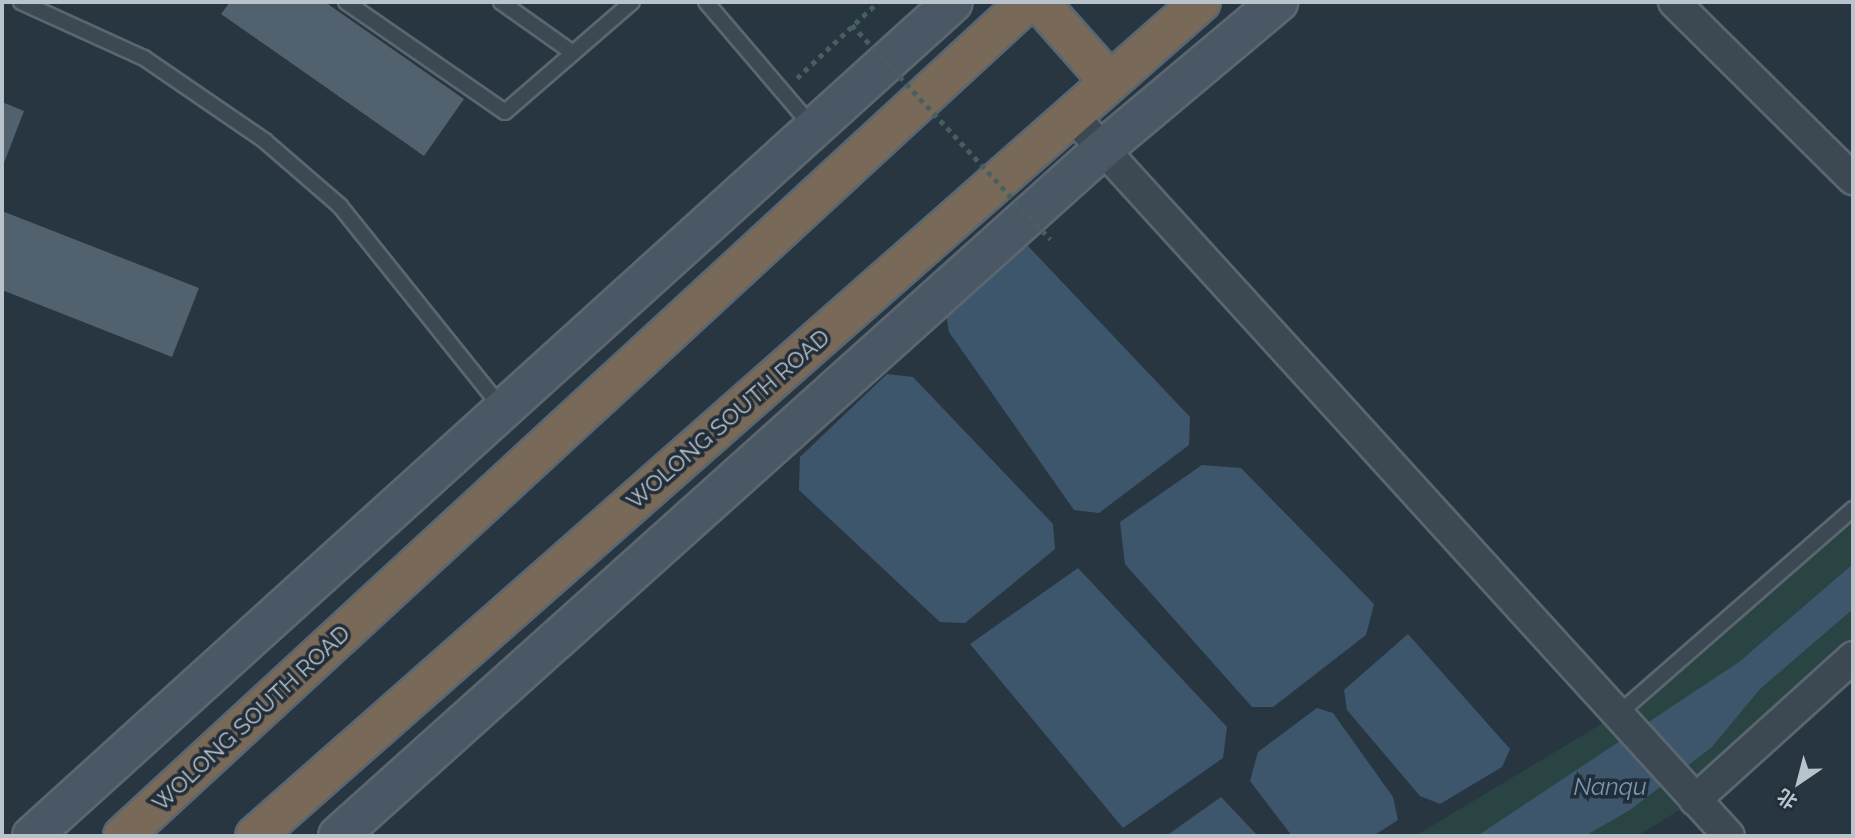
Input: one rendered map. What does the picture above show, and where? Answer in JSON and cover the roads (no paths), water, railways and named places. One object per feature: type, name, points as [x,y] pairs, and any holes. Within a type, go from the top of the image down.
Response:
[{"type":"highway","name":"WOLONG SOUTH ROAD","points":[[123,836],[1027,2]]},
{"type":"highway","points":[[1039,2],[1110,82]]},
{"type":"highway","name":"WOLONG SOUTH ROAD","points":[[255,836],[1201,2]]},
{"type":"street","points":[[32,836],[953,2]]},
{"type":"street","points":[[338,836],[1104,149],[1278,2]]},
{"type":"street","points":[[1674,2],[1853,180]]},
{"type":"street","points":[[1072,115],[1729,836]]},
{"type":"street","points":[[1695,800],[1853,657]]},
{"type":"lane","points":[[21,2],[144,58],[265,141],[340,205],[503,409]]},
{"type":"lane","points":[[346,2],[505,112],[632,2]]},
{"type":"lane","points":[[501,2],[573,53]]},
{"type":"lane","points":[[706,2],[814,128]]},
{"type":"lane","points":[[1618,714],[1853,509]]},
{"type":"water","points":[[1012,242],[1028,246],[1190,417],[1189,445],[1099,513],[1074,510],[949,332],[945,307]]},
{"type":"water","points":[[887,374],[913,377],[1053,524],[1055,549],[965,623],[940,622],[799,490],[800,457]]},
{"type":"water","points":[[1202,465],[1241,468],[1374,604],[1366,635],[1273,707],[1252,707],[1125,564],[1120,522]]},
{"type":"water","name":"Nanqu","points":[[1853,564],[1853,609],[1760,689],[1712,747],[1630,810],[1585,836],[1477,836],[1739,662]]},
{"type":"water","points":[[1078,568],[1227,727],[1223,758],[1123,828],[970,644]]},
{"type":"water","points":[[1408,634],[1510,749],[1502,767],[1440,804],[1420,796],[1347,710],[1344,690]]},
{"type":"water","points":[[1317,708],[1333,713],[1393,797],[1398,820],[1373,836],[1292,836],[1250,781],[1258,752]]},
{"type":"water","points":[[1221,797],[1258,836],[1166,836]]}]
